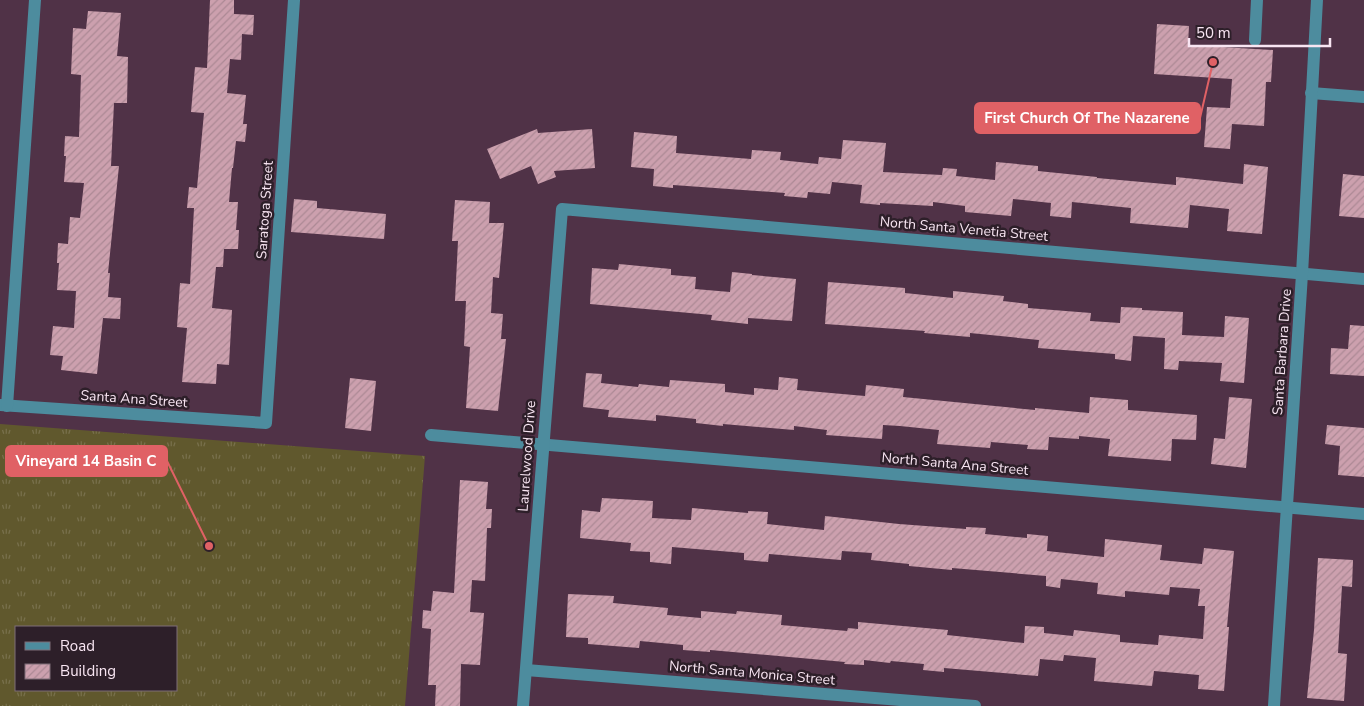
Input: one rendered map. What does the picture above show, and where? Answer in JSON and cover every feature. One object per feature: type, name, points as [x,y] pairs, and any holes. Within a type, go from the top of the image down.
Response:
[{"type":"street","points":[[4,405],[35,0]]},
{"type":"street","name":"Saratoga Street","points":[[266,423],[294,0]]},
{"type":"street","points":[[1255,40],[1258,0]]},
{"type":"street","name":"Santa Barbara Drive","points":[[1274,706],[1302,274],[1317,0]]},
{"type":"street","points":[[1311,93],[1364,97]]},
{"type":"street","name":"North Santa Venetia Street","points":[[562,209],[1364,278]]},
{"type":"street","name":"Laurelwood Drive","points":[[523,706],[562,209]]},
{"type":"street","name":"Santa Ana Street","points":[[4,405],[266,423]]},
{"type":"street","points":[[431,435],[544,444]]},
{"type":"street","name":"North Santa Ana Street","points":[[544,444],[1364,514]]},
{"type":"street","name":"North Santa Monica Street","points":[[526,670],[975,706]]},
{"type":"green space","points":[[0,424],[425,456],[405,706],[0,706]]},
{"type":"building","points":[[210,0],[234,0],[234,14],[254,15],[253,35],[242,34],[241,60],[230,59],[227,93],[246,95],[243,124],[247,124],[245,142],[236,141],[229,202],[238,202],[236,230],[239,230],[238,249],[224,249],[223,267],[216,267],[212,308],[232,310],[229,365],[217,364],[216,384],[182,382],[187,328],[177,327],[180,283],[190,284],[194,208],[187,208],[189,187],[197,188],[204,113],[191,112],[195,67],[207,68]]},
{"type":"building","points":[[88,11],[121,13],[117,56],[128,57],[127,103],[114,103],[111,166],[119,166],[108,273],[110,273],[108,297],[121,298],[120,319],[103,318],[97,374],[61,370],[63,356],[50,355],[53,326],[74,328],[76,291],[57,290],[59,263],[57,263],[58,243],[68,244],[70,217],[80,218],[84,183],[64,182],[66,156],[64,156],[65,136],[79,137],[81,75],[71,74],[73,28],[86,29]]},
{"type":"building","points":[[1157,24],[1189,26],[1188,45],[1273,50],[1271,82],[1266,82],[1264,126],[1232,124],[1230,149],[1204,147],[1207,107],[1230,108],[1232,79],[1154,74]]},
{"type":"building","points":[[537,129],[538,133],[592,129],[595,168],[554,171],[556,177],[538,184],[531,166],[500,179],[487,149]]},
{"type":"building","points":[[634,132],[677,136],[676,153],[751,159],[752,150],[781,152],[780,160],[818,164],[819,157],[841,159],[843,140],[886,143],[883,172],[942,175],[943,168],[957,169],[956,176],[995,180],[996,162],[1038,166],[1038,171],[1176,185],[1176,177],[1243,184],[1244,164],[1268,167],[1262,234],[1227,231],[1229,209],[1190,205],[1188,228],[1130,223],[1131,208],[1072,202],[1071,218],[1050,216],[1051,203],[1013,199],[1011,216],[965,212],[965,206],[933,202],[933,206],[860,203],[862,185],[832,182],[830,194],[808,192],[807,198],[784,196],[785,193],[673,185],[673,188],[653,186],[654,169],[631,167]]},
{"type":"building","points":[[1343,174],[1364,176],[1364,218],[1339,216]]},
{"type":"building","points":[[294,199],[317,201],[317,208],[386,214],[384,239],[291,232]]},
{"type":"building","points":[[455,200],[490,202],[489,223],[504,223],[499,278],[493,277],[491,313],[503,314],[501,339],[506,339],[498,411],[466,408],[470,347],[464,346],[466,301],[455,301],[458,241],[452,241]]},
{"type":"building","points":[[619,264],[671,269],[671,275],[696,277],[695,289],[730,292],[732,272],[796,279],[792,321],[748,318],[748,324],[711,320],[712,315],[590,304],[592,268],[618,270]]},
{"type":"building","points":[[828,282],[905,288],[905,293],[953,298],[953,291],[1004,296],[1003,301],[1028,304],[1028,308],[1091,313],[1090,321],[1120,323],[1121,307],[1183,312],[1182,335],[1224,337],[1225,316],[1249,318],[1244,383],[1220,381],[1222,363],[1179,361],[1178,370],[1164,369],[1165,338],[1133,336],[1131,361],[1115,359],[1115,354],[1038,348],[1039,340],[970,333],[970,337],[924,333],[925,331],[825,324]]},
{"type":"building","points":[[1350,325],[1364,326],[1364,376],[1330,374],[1331,348],[1348,349]]},
{"type":"building","points":[[586,373],[602,374],[601,383],[638,387],[639,384],[669,387],[670,380],[725,384],[725,392],[754,395],[754,388],[778,390],[779,377],[798,379],[797,390],[865,396],[866,385],[904,389],[903,397],[1035,410],[1035,408],[1089,413],[1090,397],[1128,400],[1128,410],[1197,415],[1196,440],[1172,439],[1171,461],[1108,456],[1110,439],[1079,436],[1079,439],[1049,437],[1048,450],[1027,449],[1028,445],[991,442],[990,448],[937,444],[939,430],[900,426],[883,425],[882,439],[826,435],[827,430],[794,426],[794,430],[723,424],[723,426],[696,423],[696,419],[656,415],[656,421],[608,417],[609,410],[583,407]]},
{"type":"building","points":[[350,378],[376,381],[371,431],[345,428]]},
{"type":"building","points":[[1229,397],[1252,399],[1246,468],[1211,464],[1214,438],[1225,439]]},
{"type":"building","points":[[1327,425],[1364,428],[1364,477],[1338,475],[1340,446],[1325,444]]},
{"type":"building","points":[[460,480],[488,482],[486,509],[492,509],[491,528],[487,528],[485,581],[472,580],[470,612],[484,613],[480,665],[461,664],[460,706],[435,706],[436,685],[428,685],[431,629],[422,628],[423,610],[431,611],[433,591],[454,593]]},
{"type":"building","points":[[602,498],[653,501],[652,518],[691,520],[692,508],[748,513],[748,511],[768,512],[767,524],[824,530],[825,516],[966,529],[966,527],[986,528],[985,534],[1027,538],[1027,534],[1048,536],[1047,551],[1104,557],[1105,539],[1162,545],[1160,560],[1202,564],[1204,548],[1234,551],[1227,627],[1229,627],[1224,691],[1198,689],[1199,675],[1154,671],[1152,686],[1094,681],[1096,658],[1064,655],[1063,661],[1040,659],[1038,676],[944,668],[944,672],[923,670],[924,664],[891,661],[890,663],[864,660],[864,665],[844,664],[845,662],[710,650],[710,652],[683,650],[683,645],[640,641],[639,648],[588,644],[588,638],[566,637],[568,594],[614,596],[613,603],[668,608],[667,615],[701,618],[701,611],[736,614],[737,611],[782,615],[781,625],[847,631],[848,628],[858,629],[858,622],[948,630],[947,635],[1024,643],[1025,626],[1044,627],[1044,633],[1073,636],[1074,630],[1120,635],[1120,642],[1158,645],[1159,635],[1203,639],[1205,606],[1198,606],[1200,589],[1170,587],[1169,595],[1125,591],[1125,597],[1097,594],[1098,583],[1061,579],[1060,588],[1046,586],[1046,576],[909,566],[909,564],[871,560],[872,553],[842,551],[841,560],[769,554],[768,562],[744,560],[744,553],[672,547],[671,564],[650,562],[650,552],[630,551],[631,543],[580,538],[582,510],[600,512]]},
{"type":"building","points":[[1318,558],[1353,560],[1352,587],[1342,586],[1338,653],[1347,654],[1344,701],[1307,698],[1314,630]]},
{"type":"place","name":"First Church Of The Nazarene","points":[[1213,62]]},
{"type":"place","name":"Vineyard 14 Basin C","points":[[209,546]]}]
